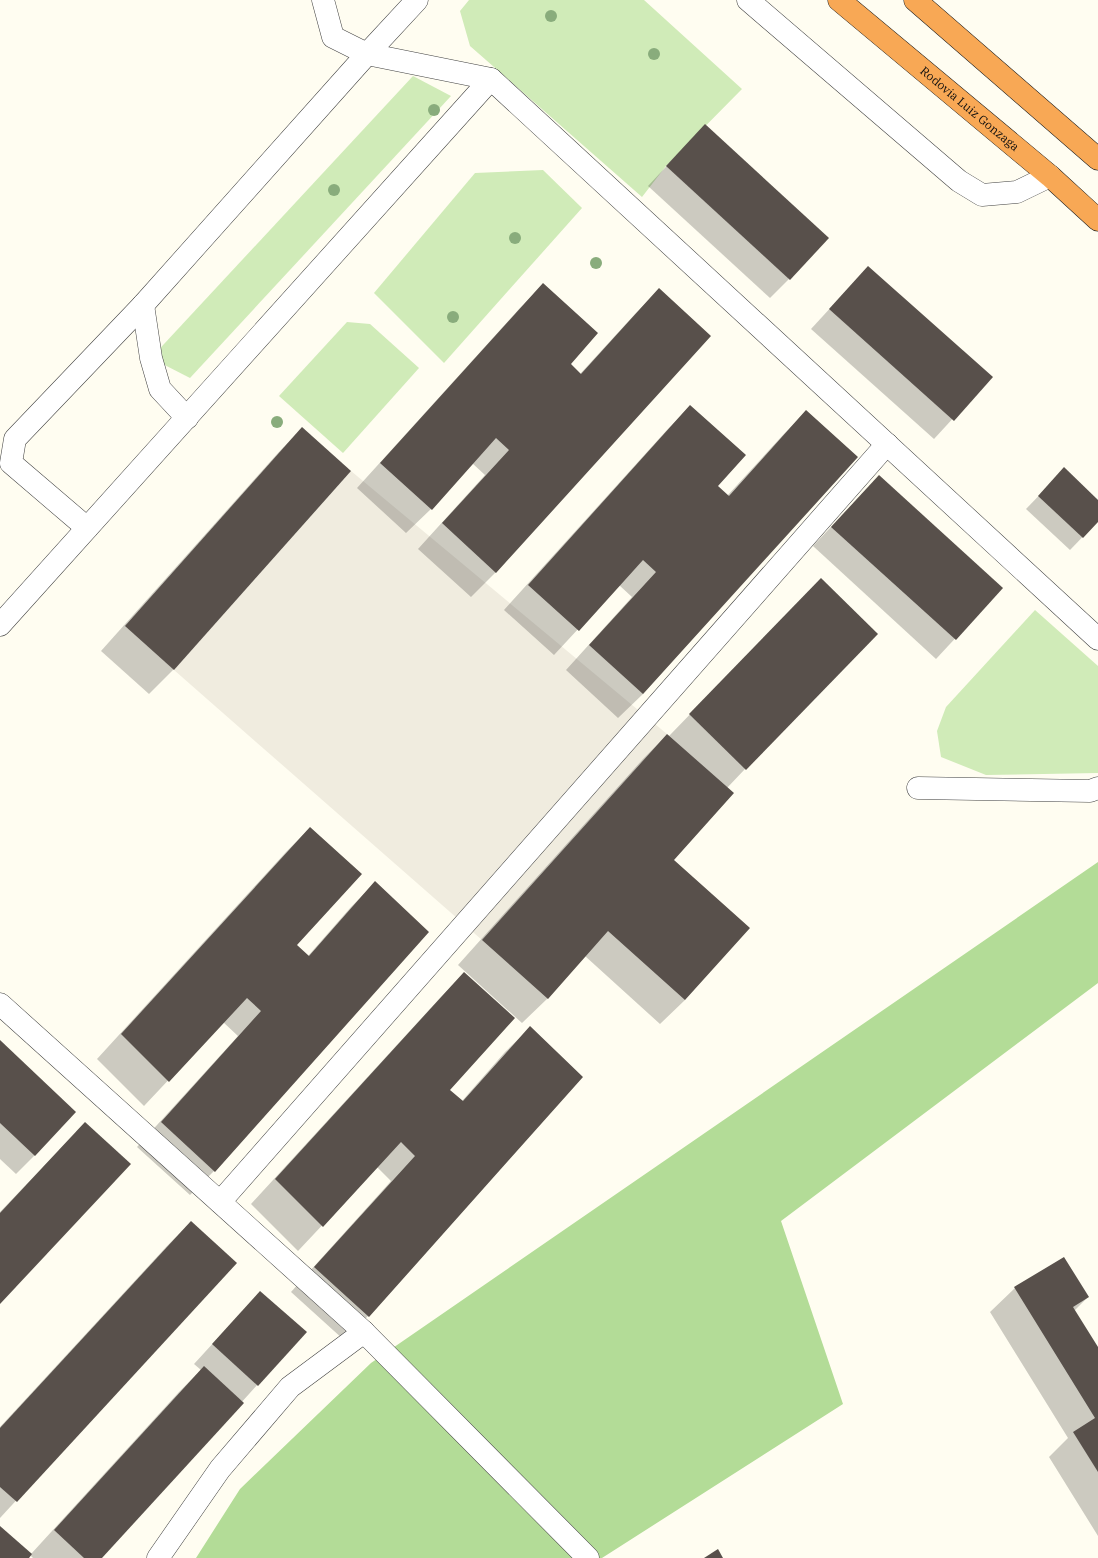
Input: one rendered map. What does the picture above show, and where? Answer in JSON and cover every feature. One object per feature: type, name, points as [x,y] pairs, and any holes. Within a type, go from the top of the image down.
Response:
[{"type":"highway","name":"Rodovia Luiz Gonzaga","points":[[840,0],[1050,176],[1098,220]]},
{"type":"highway","points":[[915,0],[1098,159]]},
{"type":"lane","points":[[323,0],[333,37],[367,54],[491,79],[1098,639]]},
{"type":"lane","points":[[87,528],[11,463],[15,439],[143,305],[416,0]]},
{"type":"lane","points":[[748,0],[959,181],[982,195],[1017,192],[1050,176]]},
{"type":"lane","points":[[0,625],[491,79]]},
{"type":"lane","points":[[143,305],[151,358],[160,389],[186,418]]},
{"type":"lane","points":[[220,1202],[887,444]]},
{"type":"lane","points":[[918,788],[1090,790],[1098,788]]},
{"type":"lane","points":[[0,1004],[364,1332],[588,1558]]},
{"type":"lane","points":[[158,1558],[220,1469],[290,1387],[364,1332]]},
{"type":"green space","points":[[469,0],[644,0],[742,89],[666,166],[642,197],[470,46],[460,11]]},
{"type":"green space","points":[[413,76],[451,96],[190,378],[151,358]]},
{"type":"green space","points":[[543,170],[582,208],[444,363],[374,293],[475,173]]},
{"type":"green space","points":[[347,322],[370,324],[419,368],[343,453],[279,396]]},
{"type":"green space","points":[[1035,610],[1098,666],[1098,773],[986,775],[941,757],[937,731],[946,707]]},
{"type":"green space","points":[[1098,862],[1098,983],[781,1221],[843,1404],[602,1558],[196,1558],[240,1489],[371,1363]]},
{"type":"shaded area","points":[[351,471],[667,734],[482,940],[174,670]]},
{"type":"building","points":[[705,124],[829,238],[790,280],[666,166]]},
{"type":"building","points":[[868,266],[993,377],[954,421],[829,309]]},
{"type":"building","points":[[543,283],[598,333],[571,364],[581,374],[659,288],[711,336],[496,573],[442,523],[509,450],[496,438],[432,510],[380,463]]},
{"type":"building","points":[[690,405],[746,455],[718,486],[729,496],[806,410],[858,457],[643,694],[589,645],[656,572],[643,560],[579,631],[528,585]]},
{"type":"building","points":[[302,427],[351,471],[174,670],[125,626]]},
{"type":"building","points":[[1064,467],[1098,500],[1098,522],[1083,538],[1038,496]]},
{"type":"building","points":[[879,475],[1003,588],[956,640],[831,527]]},
{"type":"building","points":[[821,578],[878,634],[746,770],[689,714]]},
{"type":"building","points":[[667,734],[734,793],[674,860],[750,928],[685,1000],[608,931],[548,999],[482,940]]},
{"type":"building","points":[[310,827],[362,874],[297,945],[309,956],[375,881],[429,932],[215,1172],[161,1122],[261,1011],[247,998],[169,1082],[121,1034]]},
{"type":"building","points":[[464,972],[515,1018],[450,1090],[463,1101],[530,1026],[583,1077],[369,1317],[314,1267],[415,1156],[401,1142],[323,1227],[275,1179]]},
{"type":"building","points":[[0,1040],[76,1112],[35,1156],[0,1123]]},
{"type":"building","points":[[85,1122],[131,1164],[0,1304],[0,1213]]},
{"type":"building","points":[[191,1221],[237,1263],[17,1502],[0,1487],[0,1428]]},
{"type":"building","points":[[1064,1257],[1089,1297],[1073,1307],[1098,1347],[1098,1472],[1073,1432],[1095,1418],[1014,1287]]},
{"type":"building","points":[[260,1291],[307,1332],[258,1386],[212,1344]]},
{"type":"building","points":[[204,1366],[244,1403],[102,1558],[84,1558],[54,1530]]},
{"type":"building","points":[[0,1526],[32,1554],[29,1558],[0,1558]]},
{"type":"building","points":[[718,1549],[723,1558],[704,1558]]}]
